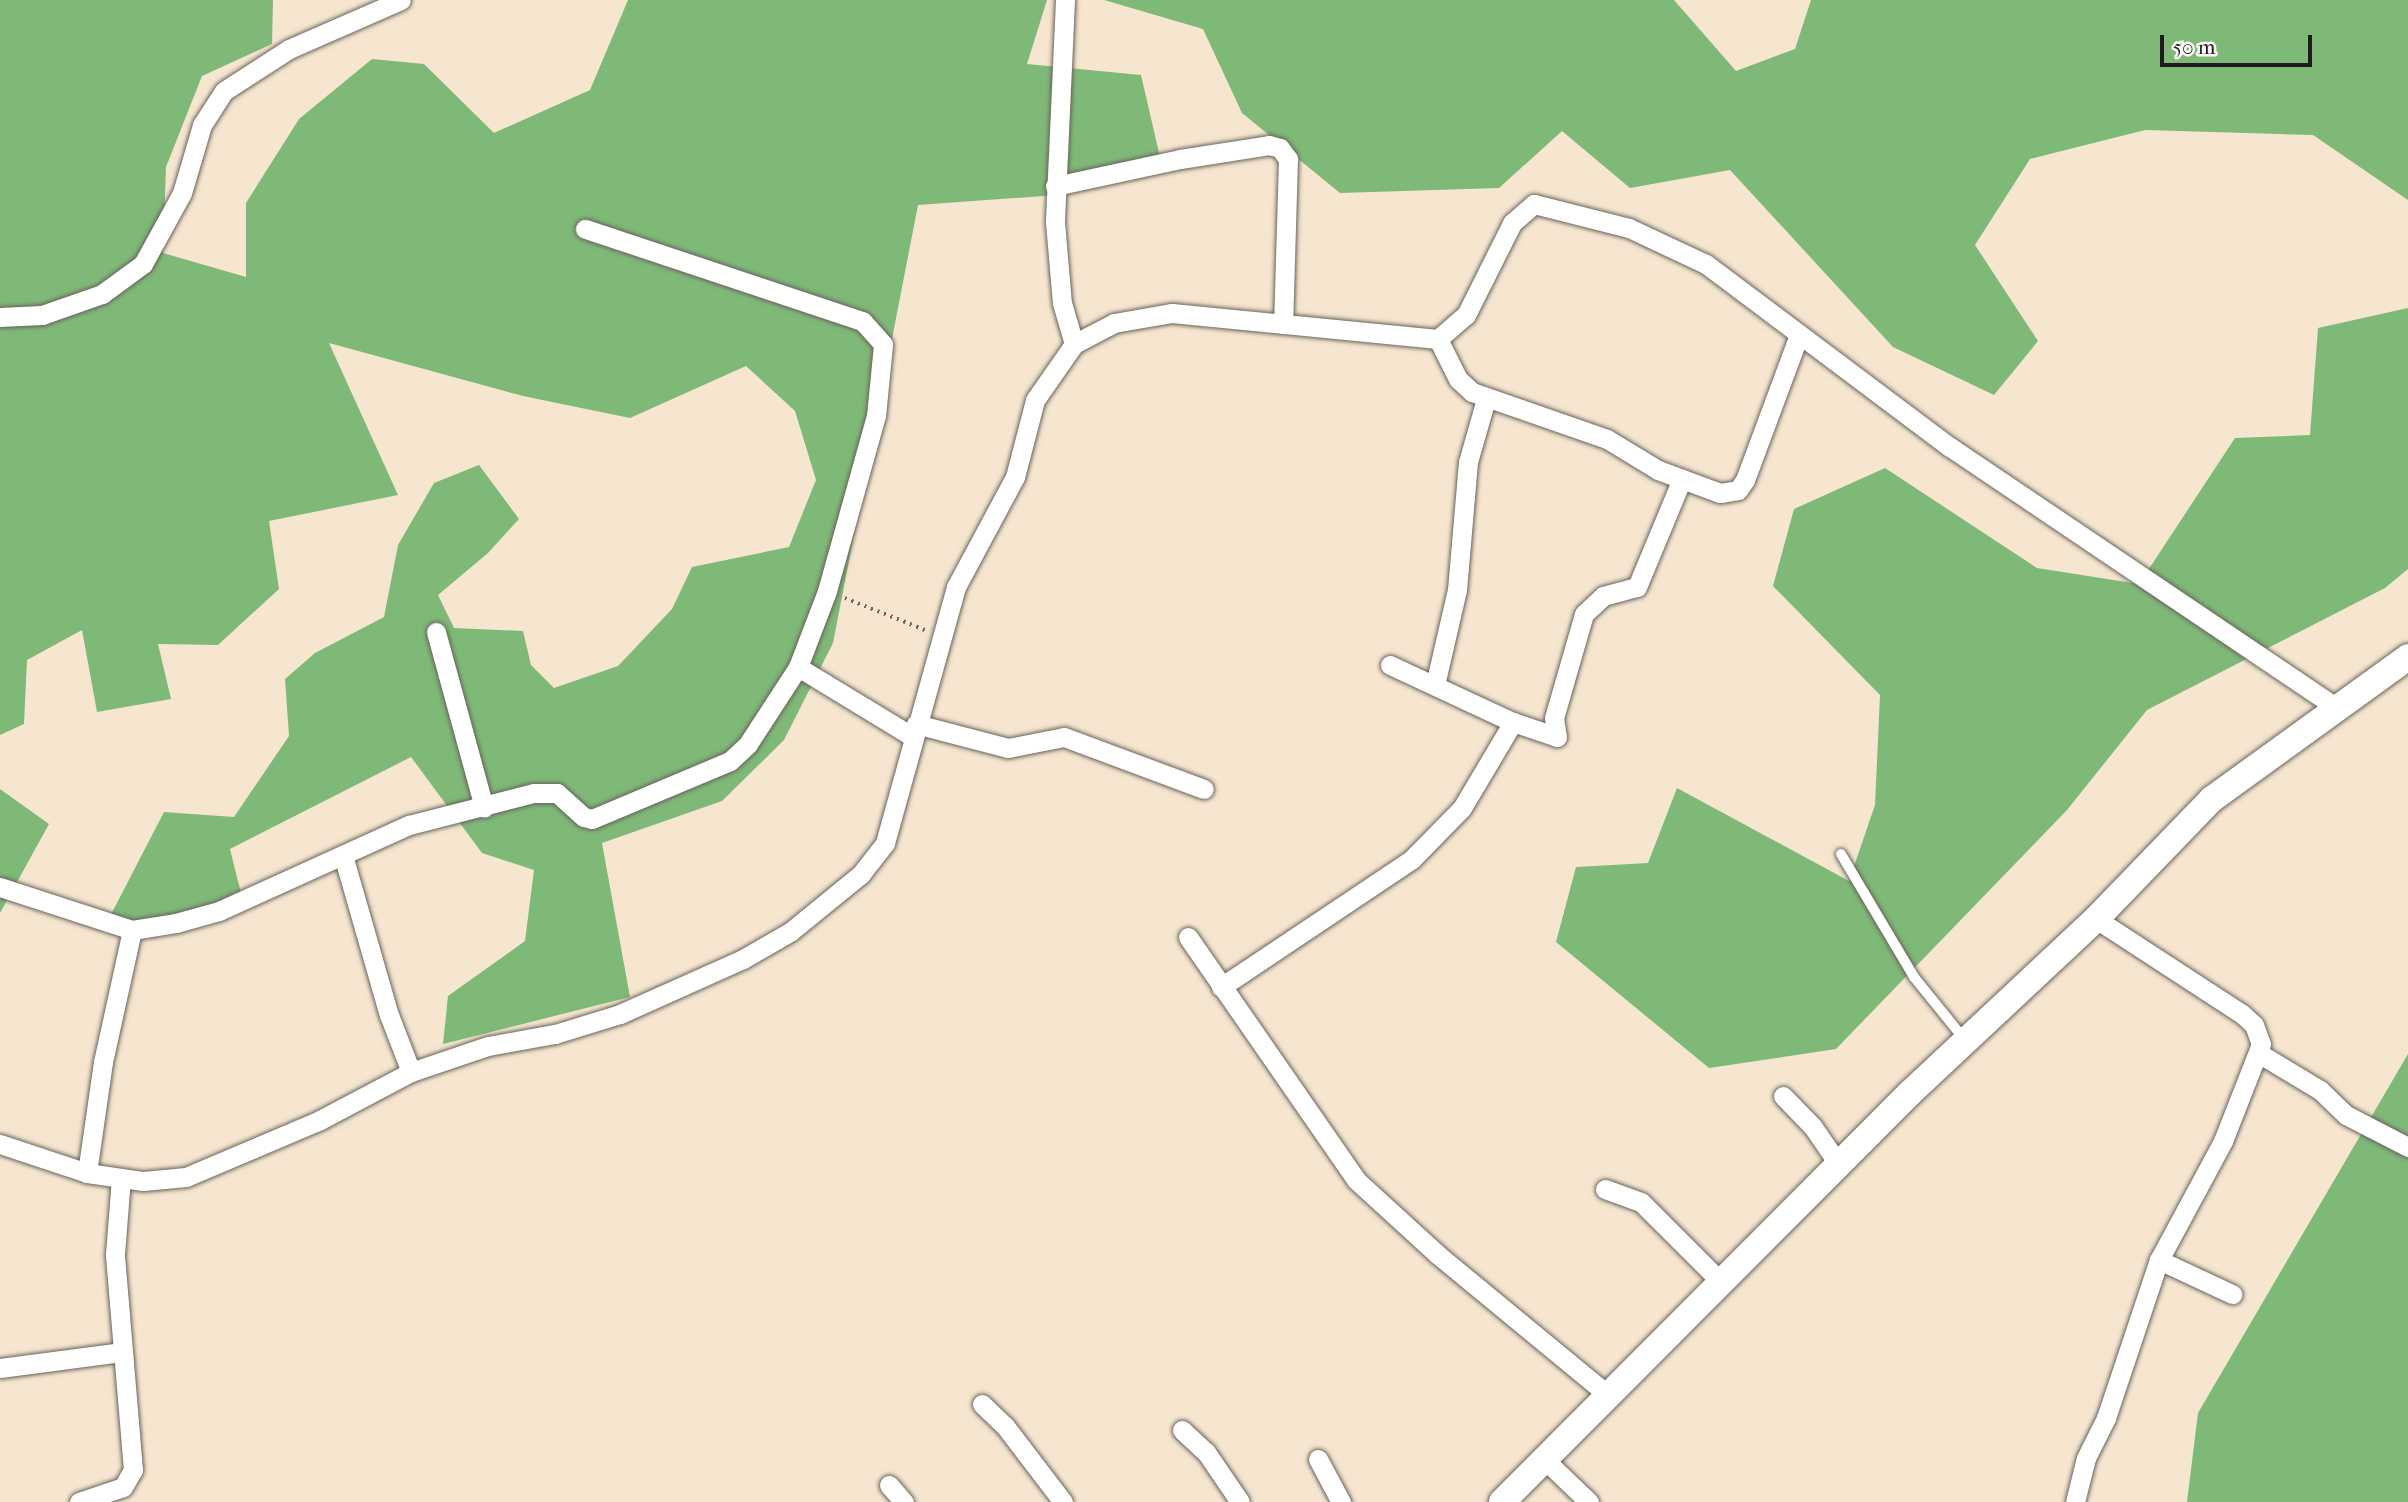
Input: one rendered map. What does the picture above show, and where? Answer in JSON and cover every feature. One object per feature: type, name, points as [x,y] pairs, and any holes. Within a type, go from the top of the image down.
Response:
[{"type":"street","points":[[0,317],[42,315],[103,294],[143,264],[182,193],[202,125],[224,91],[289,49],[401,0]]},
{"type":"street","points":[[1065,0],[1055,186],[1058,271],[1074,344]]},
{"type":"street","points":[[1055,186],[1193,157],[1269,145],[1280,148],[1288,159],[1283,324]]},
{"type":"street","points":[[0,1144],[87,1173],[121,1178],[166,1181],[208,1170],[320,1120],[411,1072],[488,1046],[555,1034],[620,1014],[743,959],[790,932],[876,857],[900,799],[915,731],[941,637],[975,545],[1015,477],[1035,400],[1074,344],[1114,323],[1172,313],[1438,339],[1466,315],[1518,214],[1528,206],[1542,204],[1629,229],[1706,264],[1950,447],[2337,708]]},
{"type":"street","points":[[0,887],[132,930],[219,911],[409,825],[548,791],[592,819],[730,761],[748,744],[798,667],[827,591],[876,416],[883,344],[876,332],[862,321],[585,229]]},
{"type":"street","points":[[1438,339],[1464,387],[1486,399],[1607,439],[1648,466],[1720,493],[1738,490],[1799,335]]},
{"type":"street","points":[[1435,685],[1457,590],[1468,462],[1486,399]]},
{"type":"street","points":[[1390,665],[1513,722],[1552,738],[1558,736],[1554,718],[1584,614],[1603,596],[1637,587],[1682,479]]},
{"type":"street","points":[[436,632],[484,808]]},
{"type":"street","points":[[1502,1502],[1965,1040],[2096,919],[2212,799],[2408,657]]},
{"type":"street","points":[[798,667],[915,731],[1009,748],[1064,737],[1205,789]]},
{"type":"street","points":[[1221,987],[1412,859],[1462,808],[1513,722]]},
{"type":"street","points":[[343,855],[389,1015],[411,1072]]},
{"type":"street","points":[[2075,1502],[2086,1458],[2106,1418],[2159,1259],[2223,1141],[2260,1054],[2259,1035],[2242,1014],[2096,919]]},
{"type":"street","points":[[87,1173],[103,1062],[132,930]]},
{"type":"street","points":[[1188,937],[1356,1180],[1608,1395]]},
{"type":"street","points":[[2260,1054],[2320,1090],[2346,1115],[2408,1147]]},
{"type":"street","points":[[1783,1096],[1813,1127],[1839,1165]]},
{"type":"street","points":[[79,1502],[123,1487],[132,1476],[115,1254],[121,1178]]},
{"type":"street","points":[[1605,1189],[1641,1202],[1721,1282]]},
{"type":"street","points":[[2159,1259],[2232,1294]]},
{"type":"street","points":[[0,1367],[121,1352]]},
{"type":"street","points":[[982,1405],[1005,1426],[1063,1502]]},
{"type":"street","points":[[1181,1430],[1206,1452],[1240,1502]]},
{"type":"street","points":[[1318,1459],[1341,1502]]},
{"type":"street","points":[[1544,1460],[1588,1502]]},
{"type":"street","points":[[888,1485],[904,1502]]},
{"type":"lane","points":[[1841,855],[1914,977],[1965,1040]]},
{"type":"path","points":[[827,591],[941,637]]},
{"type":"green space","points":[[0,0],[273,0],[272,44],[202,76],[166,167],[163,253],[246,277],[246,203],[299,119],[372,59],[424,64],[494,133],[590,90],[628,0],[1047,0],[1027,64],[1141,75],[1163,170],[1044,196],[918,205],[833,643],[784,740],[722,801],[602,843],[630,997],[443,1044],[448,996],[525,941],[534,870],[482,853],[411,757],[230,849],[243,901],[103,930],[164,812],[234,817],[289,736],[285,679],[315,653],[384,617],[398,545],[434,483],[479,465],[519,519],[488,553],[438,595],[454,628],[523,631],[531,665],[554,688],[618,666],[672,609],[692,567],[789,547],[816,480],[795,411],[746,366],[630,418],[523,396],[329,343],[398,495],[269,521],[279,589],[218,645],[158,644],[171,699],[97,712],[82,630],[27,660],[24,724],[0,735]]},
{"type":"green space","points":[[1104,0],[1674,0],[1736,71],[1795,49],[1811,0],[2408,0],[2408,200],[2313,135],[2145,130],[2030,159],[1975,245],[2038,341],[1994,395],[1893,347],[1730,170],[1630,188],[1562,131],[1499,188],[1340,193],[1242,113],[1203,29]]},
{"type":"green space","points":[[2408,308],[2408,569],[2385,588],[2147,710],[2067,810],[1836,1049],[1709,1068],[1556,942],[1576,867],[1648,863],[1677,788],[1849,881],[1875,805],[1880,695],[1773,586],[1794,509],[1885,468],[2037,568],[2139,584],[2235,438],[2310,435],[2318,328]]},
{"type":"green space","points":[[0,789],[49,824],[0,913]]},
{"type":"green space","points":[[2408,1054],[2408,1502],[2187,1502],[2198,1413]]}]
